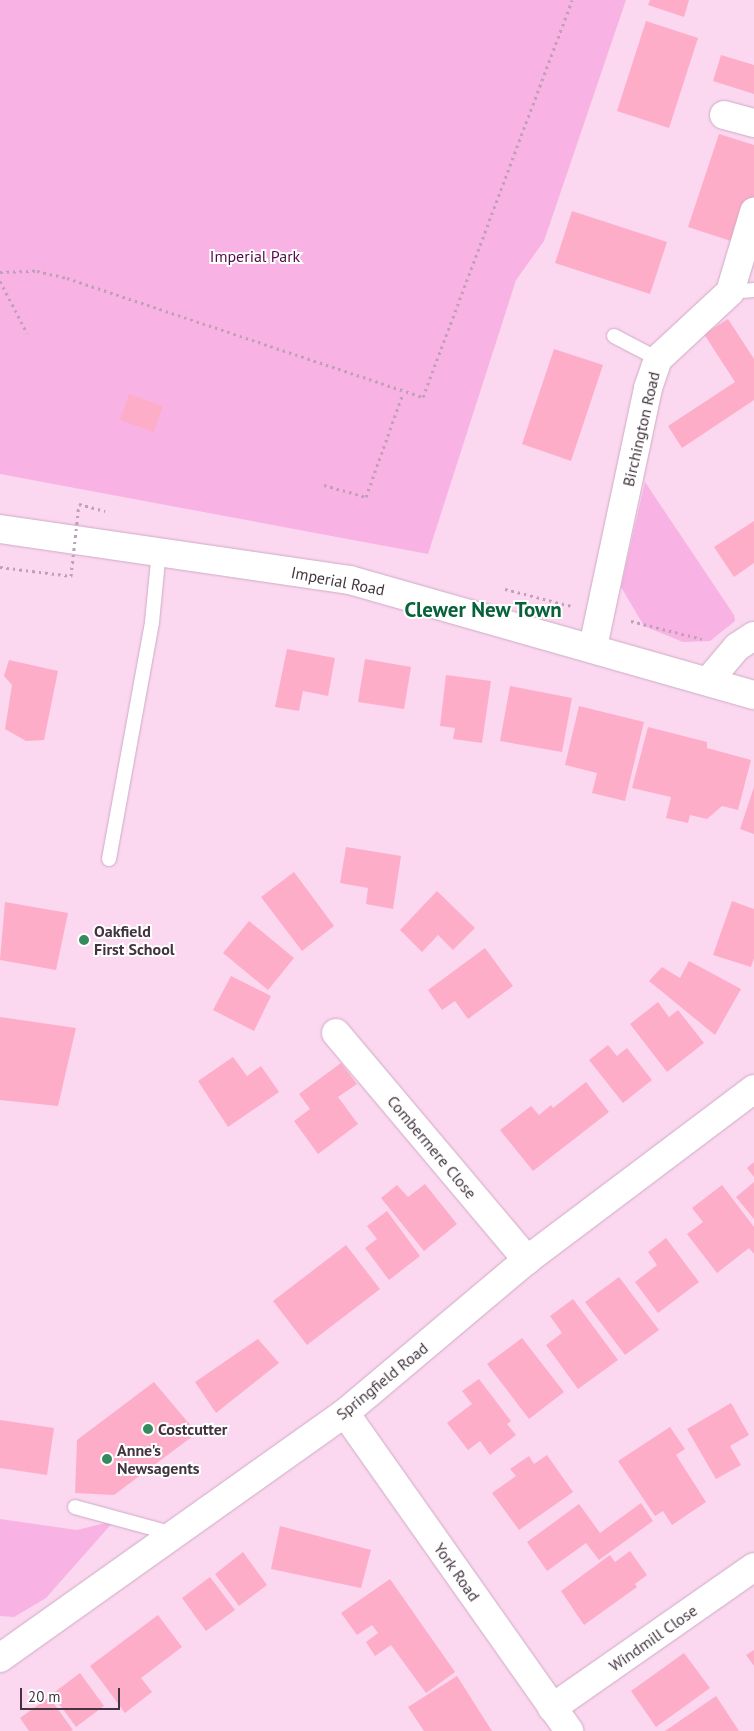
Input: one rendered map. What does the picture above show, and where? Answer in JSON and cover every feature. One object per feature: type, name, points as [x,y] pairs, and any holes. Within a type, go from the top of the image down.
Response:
[{"type":"street","points":[[724,115],[754,123]]},
{"type":"street","name":"Birchington Road","points":[[593,647],[648,388],[658,359],[742,291],[754,212]]},
{"type":"street","name":"Imperial Road","points":[[0,529],[159,550],[350,580],[709,680],[754,695]]},
{"type":"street","points":[[709,680],[737,647],[754,636]]},
{"type":"street","name":"Combermere Close","points":[[336,1033],[527,1260]]},
{"type":"street","name":"Springfield Road","points":[[0,1658],[345,1413],[527,1260],[754,1089]]},
{"type":"street","name":"York Road","points":[[345,1413],[569,1731]]},
{"type":"street","name":"Windmill Close","points":[[552,1708],[754,1568]]},
{"type":"lane","points":[[614,336],[658,359]]},
{"type":"lane","points":[[109,859],[152,622],[159,550]]},
{"type":"lane","points":[[75,1507],[174,1534]]},
{"type":"path","points":[[0,272],[36,270],[67,278],[403,393],[423,397],[572,0]]},
{"type":"path","points":[[0,281],[27,333]]},
{"type":"path","points":[[324,485],[366,497],[403,393]]},
{"type":"path","points":[[0,567],[71,576],[80,504]]},
{"type":"green space","name":"Imperial Park","points":[[0,0],[626,0],[544,241],[516,280],[428,554],[0,474]]},
{"type":"green space","points":[[645,482],[734,615],[735,621],[710,641],[683,642],[644,626],[621,587]]},
{"type":"green space","points":[[0,1519],[77,1530],[114,1521],[46,1598],[14,1617],[0,1616]]},
{"type":"building","points":[[650,0],[689,0],[684,17],[648,5]]},
{"type":"building","points":[[646,21],[698,38],[669,128],[617,111]]},
{"type":"building","points":[[721,55],[754,65],[754,94],[713,81]]},
{"type":"building","points":[[719,134],[754,145],[754,201],[740,244],[688,227]]},
{"type":"building","points":[[572,211],[667,242],[650,294],[555,263]]},
{"type":"building","points":[[728,319],[754,359],[754,400],[682,448],[668,426],[735,382],[704,334]]},
{"type":"building","points":[[554,349],[603,365],[571,461],[522,444]]},
{"type":"building","points":[[129,394],[163,406],[154,432],[120,420]]},
{"type":"building","points":[[754,521],[754,563],[734,577],[714,547]]},
{"type":"building","points":[[287,649],[335,658],[328,696],[303,691],[299,711],[275,707]]},
{"type":"building","points":[[365,659],[411,667],[404,709],[358,702]]},
{"type":"building","points":[[9,660],[58,671],[44,740],[26,741],[5,729],[12,685],[4,676]]},
{"type":"building","points":[[446,675],[491,681],[482,743],[453,739],[455,728],[440,726]]},
{"type":"building","points":[[510,686],[572,698],[562,752],[500,741]]},
{"type":"building","points":[[579,706],[644,722],[625,801],[592,793],[597,773],[565,765]]},
{"type":"building","points":[[648,727],[707,742],[707,748],[751,760],[738,810],[722,806],[707,819],[690,815],[688,823],[666,818],[671,797],[632,788]]},
{"type":"building","points":[[754,787],[754,834],[740,829]]},
{"type":"building","points":[[346,847],[401,856],[393,909],[366,904],[368,888],[340,883]]},
{"type":"building","points":[[294,872],[334,926],[302,951],[261,897]]},
{"type":"building","points":[[437,891],[475,928],[453,950],[438,935],[422,952],[400,930]]},
{"type":"building","points":[[732,901],[754,909],[754,958],[751,967],[713,955]]},
{"type":"building","points":[[5,902],[68,913],[56,970],[0,960]]},
{"type":"building","points":[[249,921],[294,958],[268,990],[223,953]]},
{"type":"building","points":[[485,948],[513,986],[468,1019],[455,1001],[442,1010],[428,990]]},
{"type":"building","points":[[689,961],[741,989],[715,1035],[649,981],[662,967],[680,978]]},
{"type":"building","points":[[231,976],[271,996],[254,1031],[213,1010]]},
{"type":"building","points":[[658,1002],[669,1017],[678,1010],[704,1043],[667,1072],[630,1024]]},
{"type":"building","points":[[0,1017],[76,1028],[58,1106],[0,1100]]},
{"type":"building","points":[[608,1045],[617,1056],[627,1048],[652,1080],[623,1103],[589,1060]]},
{"type":"building","points":[[233,1057],[247,1076],[261,1066],[279,1092],[228,1127],[198,1081]]},
{"type":"building","points":[[341,1063],[357,1084],[338,1097],[358,1124],[318,1154],[294,1121],[310,1109],[299,1094]]},
{"type":"building","points":[[586,1082],[609,1112],[533,1171],[500,1130],[531,1106],[539,1115],[551,1105],[553,1108]]},
{"type":"building","points":[[754,1162],[754,1177],[747,1168]]},
{"type":"building","points":[[754,1182],[754,1219],[736,1197]]},
{"type":"building","points":[[425,1184],[457,1224],[424,1251],[381,1198],[397,1185],[408,1197]]},
{"type":"building","points":[[722,1185],[754,1227],[754,1254],[749,1248],[717,1273],[687,1234],[703,1222],[692,1208]]},
{"type":"building","points":[[387,1211],[420,1256],[389,1280],[365,1248],[377,1239],[367,1226]]},
{"type":"building","points":[[666,1238],[699,1282],[658,1313],[635,1282],[657,1265],[648,1252]]},
{"type":"building","points":[[346,1245],[380,1289],[307,1345],[273,1301]]},
{"type":"building","points":[[619,1277],[659,1330],[625,1355],[585,1302]]},
{"type":"building","points":[[573,1299],[618,1360],[578,1389],[546,1345],[562,1333],[550,1316]]},
{"type":"building","points":[[522,1338],[564,1392],[529,1419],[487,1364]]},
{"type":"building","points":[[258,1339],[279,1363],[216,1413],[195,1382]]},
{"type":"building","points":[[479,1379],[511,1421],[507,1424],[516,1435],[490,1455],[480,1441],[468,1450],[447,1423],[472,1404],[462,1391]]},
{"type":"building","name":"Costcutter","points":[[154,1382],[197,1433],[114,1495],[75,1493],[77,1440]]},
{"type":"building","points":[[731,1403],[749,1435],[730,1446],[741,1465],[716,1479],[687,1429]]},
{"type":"building","points":[[0,1420],[54,1428],[47,1475],[0,1468]]},
{"type":"building","points":[[670,1427],[685,1449],[676,1455],[706,1502],[672,1525],[663,1511],[655,1516],[618,1461]]},
{"type":"building","points":[[547,1455],[573,1492],[519,1530],[492,1493],[516,1476],[510,1469],[529,1456],[534,1464]]},
{"type":"building","points":[[641,1503],[653,1521],[599,1560],[586,1543],[547,1571],[527,1542],[579,1504],[600,1533]]},
{"type":"building","points":[[280,1526],[371,1550],[361,1588],[271,1569]]},
{"type":"building","points":[[630,1551],[647,1575],[635,1584],[637,1587],[584,1625],[561,1591],[610,1555],[615,1562]]},
{"type":"building","points":[[243,1552],[267,1585],[239,1606],[215,1574]]},
{"type":"building","points":[[210,1577],[235,1610],[206,1631],[182,1598]]},
{"type":"building","points":[[390,1579],[455,1672],[426,1693],[391,1645],[375,1656],[366,1642],[378,1633],[372,1625],[357,1635],[341,1613]]},
{"type":"building","points":[[158,1615],[182,1647],[141,1678],[152,1692],[125,1713],[90,1666]]},
{"type":"building","points":[[754,1650],[754,1666],[746,1655]]},
{"type":"building","points":[[684,1653],[710,1688],[656,1727],[631,1691]]},
{"type":"building","points":[[80,1673],[104,1706],[76,1727],[52,1694]]},
{"type":"building","points":[[457,1676],[492,1731],[424,1731],[408,1707]]},
{"type":"building","points":[[716,1696],[739,1731],[665,1731]]},
{"type":"building","points":[[49,1697],[73,1730],[29,1731],[20,1718]]},
{"type":"place","name":"Oakfield First School","points":[[84,940]]},
{"type":"place","name":"Costcutter","points":[[148,1429]]},
{"type":"place","name":"Anne's Newsagents","points":[[107,1459]]},
{"type":"district","name":"Clewer New Town","points":[[483,610]]}]
